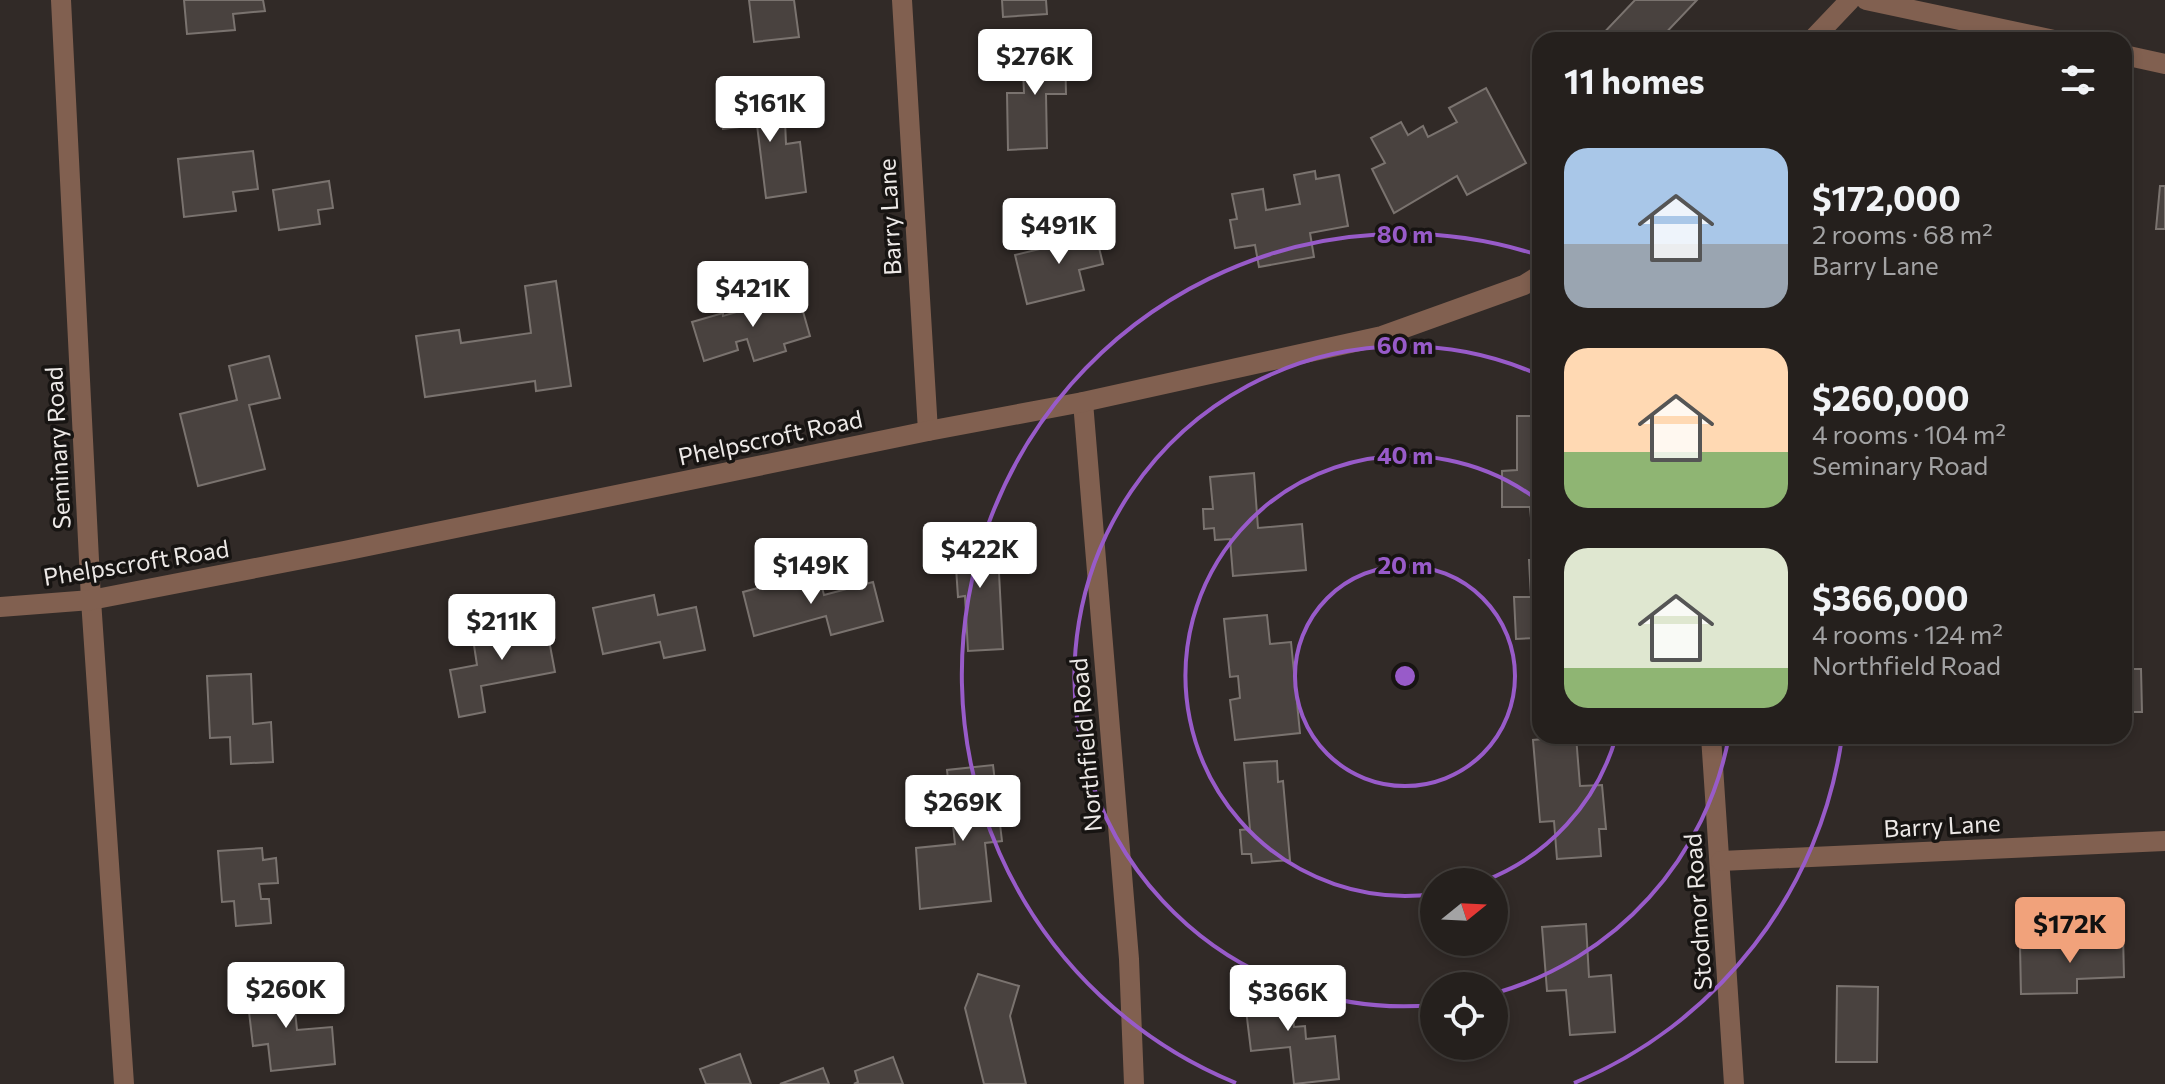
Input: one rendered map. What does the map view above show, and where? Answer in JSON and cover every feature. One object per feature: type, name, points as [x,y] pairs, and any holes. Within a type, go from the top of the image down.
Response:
[{"type":"street","name":"Seminary Road","points":[[61,0],[91,600],[124,1084]]},
{"type":"street","name":"Barry Lane","points":[[902,0],[928,431]]},
{"type":"street","points":[[1820,32],[1850,0]]},
{"type":"street","points":[[1866,0],[2016,32]]},
{"type":"street","points":[[2132,57],[2165,64]]},
{"type":"street","name":"Phelpscroft Road","points":[[0,607],[91,600],[1083,402],[1382,336],[1532,280]]},
{"type":"street","name":"Northfield Road","points":[[1083,402],[1129,959],[1134,1084]]},
{"type":"street","name":"Stodmor Road","points":[[1712,744],[1734,1084]]},
{"type":"street","name":"Barry Lane","points":[[1721,861],[2165,841]]},
{"type":"building","points":[[184,0],[263,0],[265,11],[233,14],[235,30],[187,34]]},
{"type":"building","points":[[749,0],[794,0],[799,37],[754,42]]},
{"type":"building","points":[[1002,0],[1046,0],[1047,14],[1003,17]]},
{"type":"building","points":[[1635,0],[1697,0],[1667,32],[1605,32]]},
{"type":"building","points":[[1065,46],[1066,94],[1046,94],[1047,148],[1008,150],[1007,93],[1024,93],[1022,47]]},
{"type":"building","points":[[1486,88],[1526,163],[1467,195],[1457,176],[1394,213],[1372,169],[1385,163],[1371,138],[1401,122],[1408,135],[1423,126],[1428,137],[1457,122],[1449,108]]},
{"type":"building","points":[[784,97],[786,144],[800,142],[806,192],[766,198],[757,125],[723,129],[720,105]]},
{"type":"building","points":[[253,151],[258,189],[233,192],[236,211],[184,217],[178,159]]},
{"type":"building","points":[[1315,171],[1316,179],[1339,175],[1348,226],[1310,233],[1314,257],[1259,267],[1255,245],[1235,248],[1230,220],[1237,219],[1232,194],[1263,189],[1266,210],[1300,204],[1294,175]]},
{"type":"building","points":[[329,181],[333,208],[318,210],[320,224],[279,230],[273,190]]},
{"type":"building","points":[[2160,186],[2165,186],[2165,229],[2156,229]]},
{"type":"building","points":[[1093,223],[1103,264],[1079,270],[1084,290],[1027,304],[1015,255],[1077,240],[1074,227]]},
{"type":"building","points":[[556,281],[571,386],[536,391],[535,381],[425,397],[416,336],[459,330],[461,343],[531,333],[525,286]]},
{"type":"building","points":[[798,294],[810,336],[784,344],[786,351],[754,361],[747,339],[736,342],[738,350],[704,361],[692,322]]},
{"type":"building","points":[[269,356],[280,398],[249,405],[265,469],[198,486],[180,414],[237,400],[229,366]]},
{"type":"building","points":[[1517,416],[1532,416],[1532,518],[1530,507],[1502,507],[1502,471],[1517,470]]},
{"type":"building","points":[[1254,473],[1258,528],[1302,524],[1306,570],[1233,576],[1230,539],[1215,540],[1214,528],[1204,529],[1203,509],[1213,509],[1210,477]]},
{"type":"building","points":[[997,535],[1003,649],[968,651],[965,596],[958,597],[954,537]]},
{"type":"building","points":[[1529,560],[1532,560],[1532,638],[1516,639],[1514,597],[1531,597]]},
{"type":"building","points":[[818,572],[824,595],[873,582],[883,621],[831,635],[826,616],[754,636],[743,592]]},
{"type":"building","points":[[654,595],[658,615],[696,607],[705,650],[664,658],[660,642],[603,654],[593,608]]},
{"type":"building","points":[[1267,615],[1270,644],[1291,642],[1300,733],[1235,740],[1230,700],[1240,698],[1238,676],[1230,677],[1224,619]]},
{"type":"building","points":[[545,619],[555,672],[481,686],[485,712],[459,717],[450,670],[477,665],[472,632]]},
{"type":"building","points":[[2132,669],[2141,669],[2142,712],[2132,712]]},
{"type":"building","points":[[251,674],[253,724],[271,722],[273,762],[231,764],[230,737],[210,738],[207,676]]},
{"type":"building","points":[[1533,744],[1577,744],[1580,786],[1602,785],[1606,829],[1599,829],[1601,856],[1557,859],[1554,821],[1540,822]]},
{"type":"building","points":[[1277,761],[1278,782],[1283,781],[1290,860],[1252,863],[1251,854],[1242,854],[1240,830],[1250,829],[1244,763]]},
{"type":"building","points":[[993,765],[1002,841],[985,843],[991,901],[920,909],[916,848],[955,844],[947,770]]},
{"type":"building","points":[[262,848],[263,860],[276,858],[278,883],[259,884],[261,899],[269,899],[271,923],[236,926],[234,901],[222,902],[218,851]]},
{"type":"building","points":[[1586,924],[1589,977],[1611,975],[1615,1032],[1570,1035],[1566,990],[1547,991],[1542,927]]},
{"type":"building","points":[[2103,934],[2123,934],[2124,977],[2077,979],[2077,993],[2021,994],[2020,945],[2103,943]]},
{"type":"building","points":[[978,974],[1019,986],[1010,1016],[1026,1084],[984,1084],[965,1008]]},
{"type":"building","points":[[1289,980],[1294,1027],[1305,1026],[1306,1039],[1335,1036],[1339,1079],[1294,1084],[1290,1047],[1251,1051],[1243,985]]},
{"type":"building","points":[[292,982],[297,1030],[332,1027],[335,1064],[271,1071],[268,1044],[253,1046],[246,986]]},
{"type":"building","points":[[1837,986],[1878,987],[1877,1062],[1836,1062]]},
{"type":"building","points":[[740,1054],[751,1084],[706,1084],[700,1069]]},
{"type":"building","points":[[893,1057],[903,1084],[854,1084],[858,1082],[855,1071]]},
{"type":"building","points":[[823,1068],[829,1084],[780,1084]]}]
